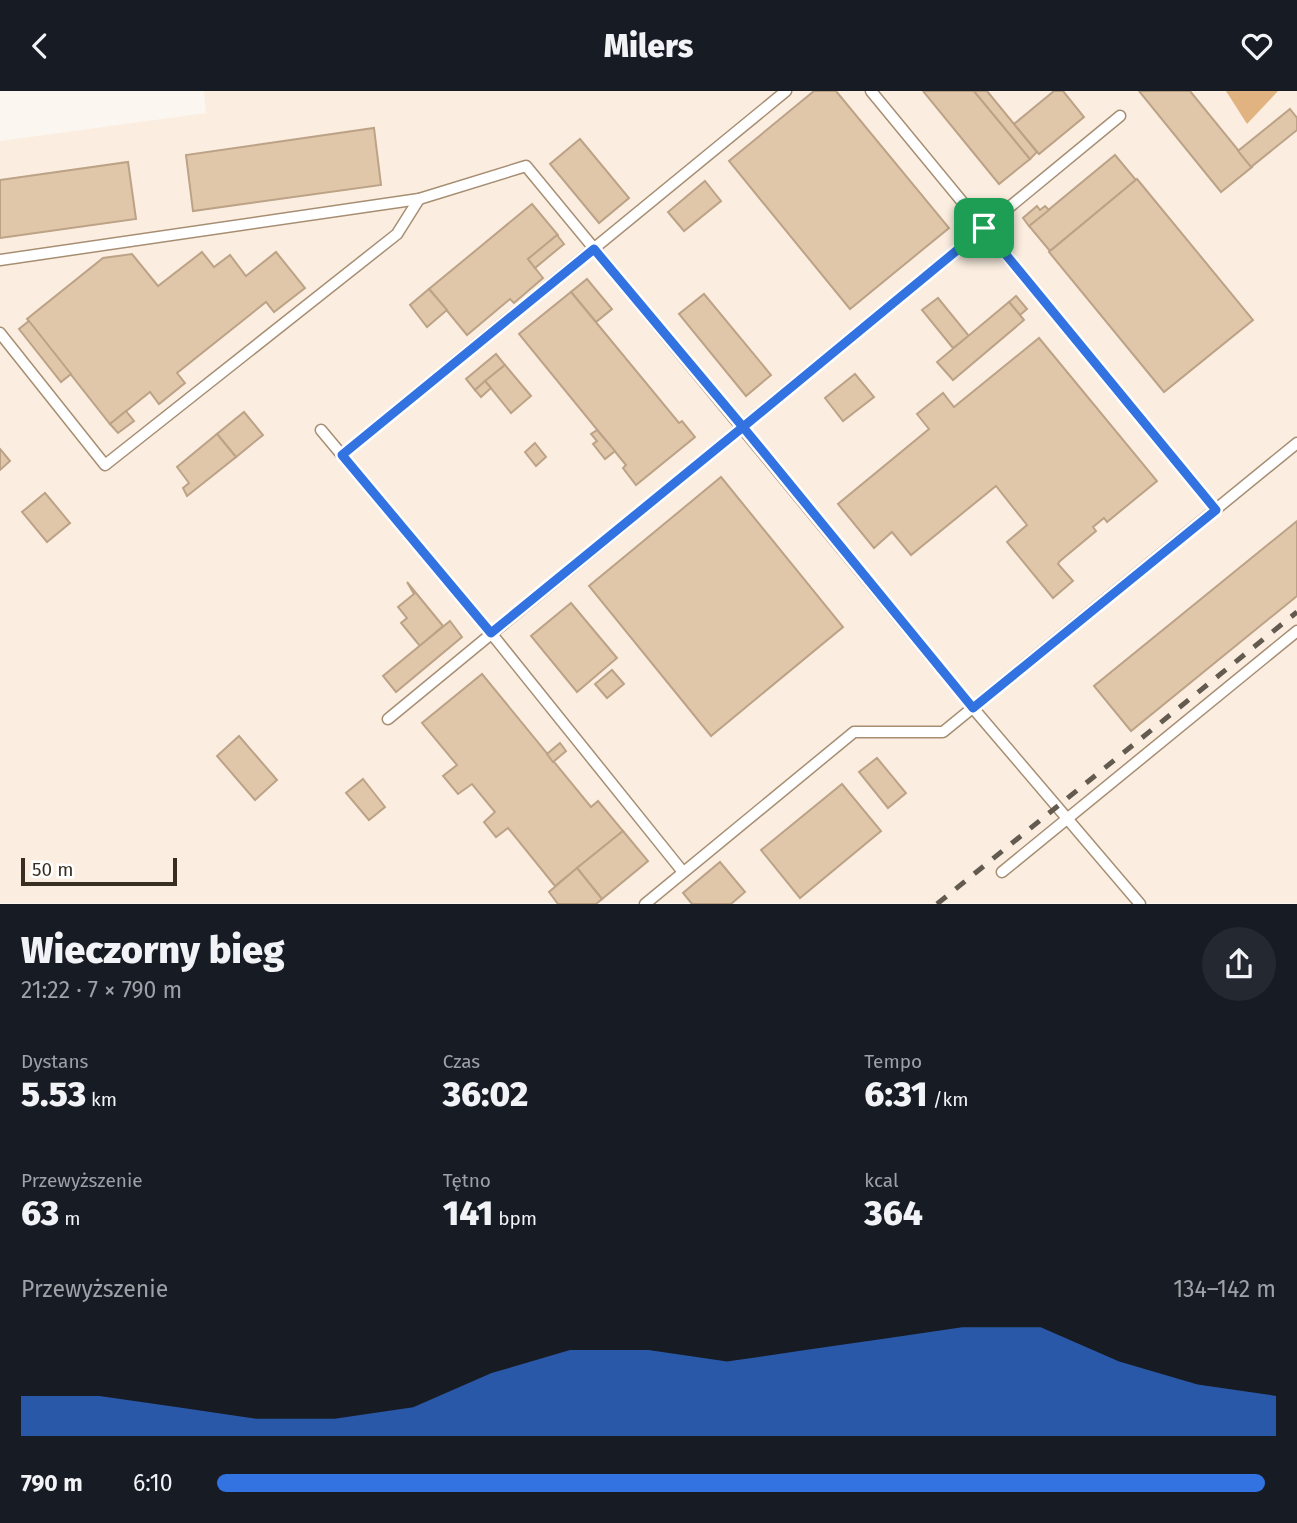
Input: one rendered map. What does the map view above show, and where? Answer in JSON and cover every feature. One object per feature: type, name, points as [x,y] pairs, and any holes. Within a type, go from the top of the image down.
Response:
[{"type":"lane","points":[[342,455],[786,91]]},
{"type":"lane","points":[[871,91],[1216,510]]},
{"type":"lane","points":[[388,719],[1120,116]]},
{"type":"lane","points":[[0,260],[419,199],[526,166],[973,708],[1140,904]]},
{"type":"lane","points":[[0,334],[105,465],[397,233],[419,199]]},
{"type":"lane","points":[[321,430],[491,633],[683,873]]},
{"type":"lane","points":[[645,904],[854,733],[943,732],[1297,443]]},
{"type":"lane","points":[[1002,872],[1297,631]]},
{"type":"shaded area","points":[[204,91],[1297,91],[1297,903],[0,903],[0,141],[206,113]]},
{"type":"shaded area","points":[[1226,91],[1278,91],[1247,124]]},
{"type":"building","points":[[814,91],[836,91],[949,228],[850,309],[729,161]]},
{"type":"building","points":[[923,91],[974,91],[1030,159],[999,184]]},
{"type":"building","points":[[974,91],[987,91],[1037,152],[1030,159]]},
{"type":"building","points":[[1054,91],[1063,91],[1084,117],[1039,154],[1014,124]]},
{"type":"building","points":[[1139,91],[1190,91],[1252,167],[1221,192]]},
{"type":"building","points":[[1290,109],[1297,118],[1297,130],[1251,167],[1238,151]]},
{"type":"building","points":[[374,128],[381,185],[193,211],[186,155]]},
{"type":"building","points":[[580,139],[629,198],[599,223],[550,164]]},
{"type":"building","points":[[1115,155],[1136,180],[1050,251],[1029,226]]},
{"type":"building","points":[[128,162],[136,219],[0,238],[0,180]]},
{"type":"building","points":[[1137,179],[1253,320],[1164,392],[1049,252]]},
{"type":"building","points":[[705,181],[721,201],[684,231],[668,212]]},
{"type":"building","points":[[532,204],[558,235],[528,259],[543,278],[514,303],[510,299],[467,335],[429,289]]},
{"type":"building","points":[[1037,206],[1040,210],[1045,206],[1049,210],[1029,226],[1023,218]]},
{"type":"building","points":[[557,235],[564,244],[535,268],[528,259]]},
{"type":"building","points":[[202,252],[214,267],[230,255],[246,276],[276,252],[305,288],[274,312],[266,302],[177,373],[185,383],[159,404],[150,392],[110,424],[27,319],[103,258],[132,254],[158,286]]},
{"type":"building","points":[[587,279],[612,309],[596,322],[571,292]]},
{"type":"building","points":[[429,289],[447,310],[427,327],[410,305]]},
{"type":"building","points":[[571,292],[679,423],[682,421],[695,437],[636,485],[623,468],[626,465],[519,334]]},
{"type":"building","points":[[704,294],[771,375],[746,396],[679,314]]},
{"type":"building","points":[[1016,296],[1027,309],[1020,315],[1009,302]]},
{"type":"building","points":[[938,298],[969,336],[953,348],[922,310]]},
{"type":"building","points":[[1009,302],[1024,320],[953,380],[937,362]]},
{"type":"building","points":[[29,321],[71,374],[61,382],[19,329]]},
{"type":"building","points":[[1039,338],[1157,481],[1107,522],[1104,518],[1093,527],[1096,531],[1060,561],[1058,564],[1073,581],[1053,598],[1007,542],[1027,525],[996,486],[911,555],[892,532],[874,548],[838,504],[929,429],[917,414],[943,393],[954,407]]},
{"type":"building","points":[[496,354],[505,365],[475,390],[466,379]]},
{"type":"building","points":[[505,365],[531,396],[511,413],[485,381]]},
{"type":"building","points":[[855,374],[874,397],[843,421],[825,398]]},
{"type":"building","points":[[485,381],[491,388],[481,397],[475,390]]},
{"type":"building","points":[[126,411],[134,421],[118,433],[110,424]]},
{"type":"building","points":[[244,412],[263,435],[236,457],[217,434]]},
{"type":"building","points":[[597,430],[615,451],[605,459],[593,444],[597,441],[591,434]]},
{"type":"building","points":[[217,434],[236,457],[187,496],[183,488],[189,483],[177,467]]},
{"type":"building","points":[[535,443],[546,457],[536,466],[525,452]]},
{"type":"building","points":[[0,449],[10,461],[0,470]]},
{"type":"building","points":[[721,477],[843,627],[711,736],[589,586]]},
{"type":"building","points":[[45,493],[70,523],[47,542],[22,512]]},
{"type":"building","points":[[1297,521],[1297,596],[1131,731],[1094,686]]},
{"type":"building","points":[[407,582],[443,626],[420,646],[401,623],[407,618],[398,607],[414,594]]},
{"type":"building","points":[[571,603],[617,658],[577,692],[531,636]]},
{"type":"building","points":[[450,621],[462,637],[396,692],[383,676]]},
{"type":"building","points":[[612,670],[624,684],[607,698],[595,684]]},
{"type":"building","points":[[482,674],[591,807],[598,801],[623,831],[555,886],[508,828],[496,837],[484,822],[495,812],[472,784],[458,794],[443,776],[457,765],[422,723]]},
{"type":"building","points":[[239,736],[277,780],[255,800],[217,756]]},
{"type":"building","points":[[560,743],[566,751],[553,762],[547,754]]},
{"type":"building","points":[[877,758],[906,793],[888,808],[859,772]]},
{"type":"building","points":[[363,779],[385,807],[369,820],[346,793]]},
{"type":"building","points":[[842,784],[881,831],[800,898],[761,850]]},
{"type":"building","points":[[623,831],[648,861],[602,899],[577,868]]},
{"type":"building","points":[[720,862],[745,892],[731,904],[692,904],[683,893]]},
{"type":"building","points":[[577,868],[602,899],[596,904],[558,904],[549,892]]},
{"type":"railway","points":[[937,904],[1297,612]]},
{"type":"route","points":[[984,228],[743,427],[594,249],[342,455],[491,633],[743,427],[973,708],[1216,510],[984,228]]}]
